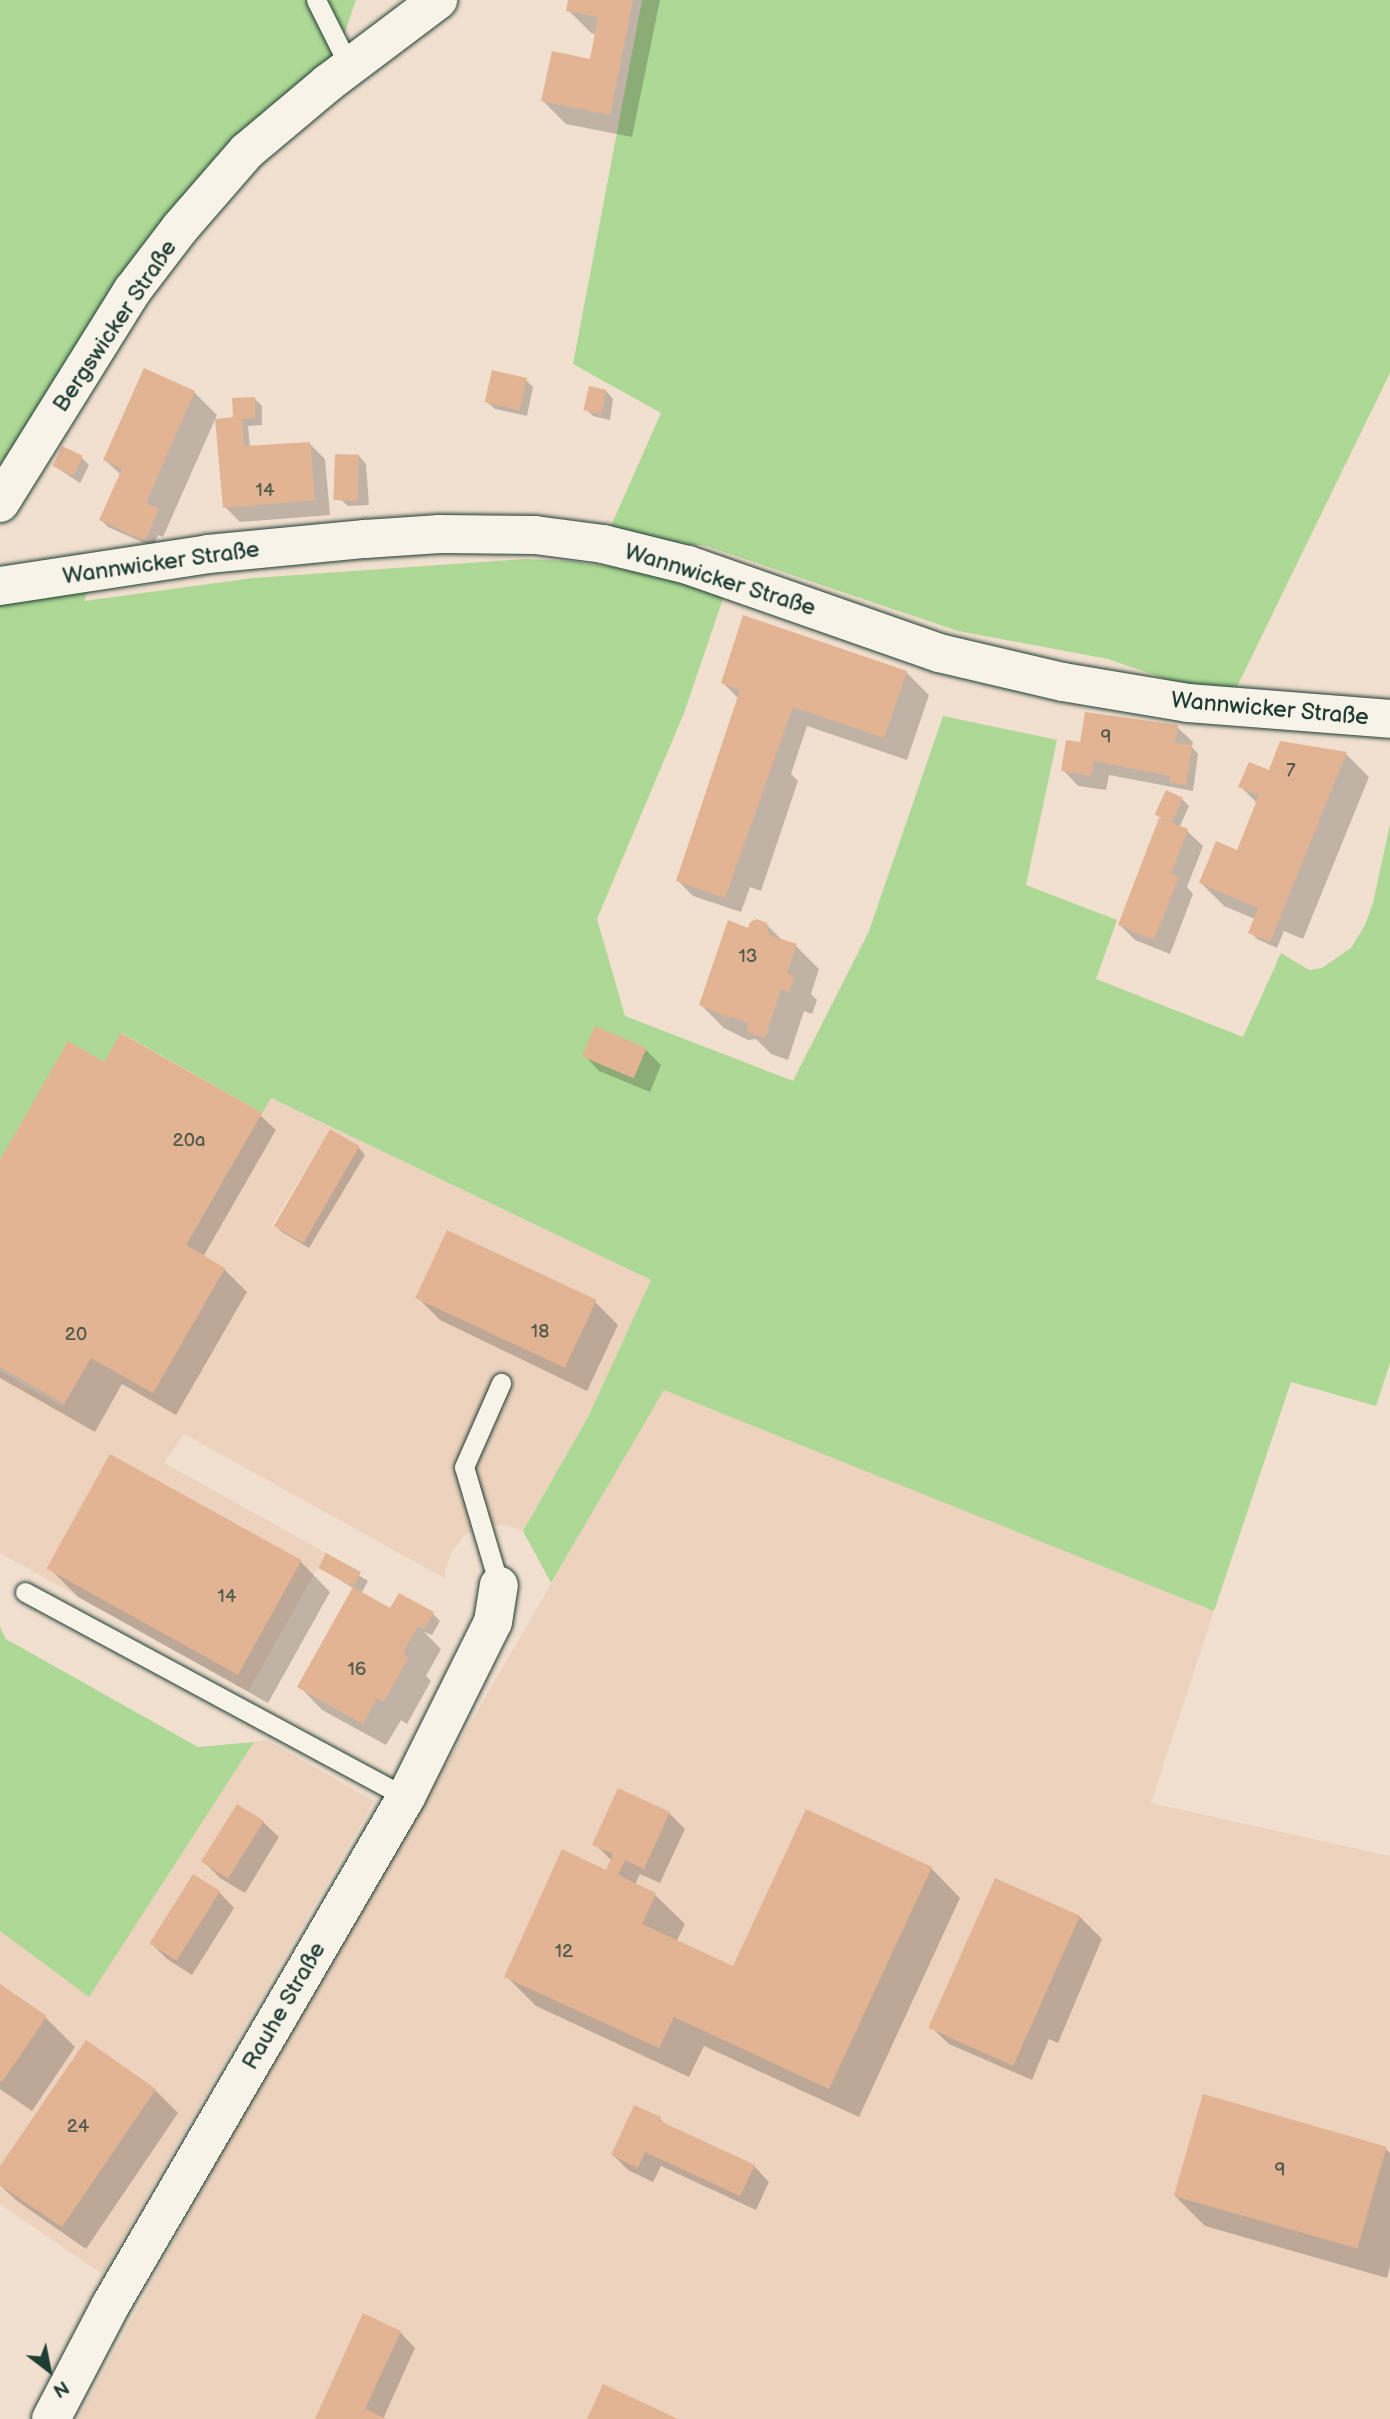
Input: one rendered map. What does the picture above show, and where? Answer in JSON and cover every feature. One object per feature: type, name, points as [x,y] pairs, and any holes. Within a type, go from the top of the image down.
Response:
[{"type":"street","name":"Bergswicker Straße","points":[[0,503],[132,291],[180,228],[247,151],[349,66],[438,0]]},
{"type":"street","name":"Wannwicker Straße","points":[[0,586],[208,554],[440,534],[535,535],[603,544],[688,565],[939,653],[1063,682],[1188,703],[1390,719]]},
{"type":"street","name":"Rauhe Straße","points":[[51,2419],[110,2306],[406,1797],[493,1622],[499,1586]]},
{"type":"lane","points":[[316,0],[349,66]]},
{"type":"lane","points":[[499,1586],[464,1467],[500,1383]]},
{"type":"lane","points":[[24,1592],[406,1797]]},
{"type":"shaded area","points":[[270,1098],[651,1280],[588,1417],[523,1531],[504,1525],[482,1526],[465,1535],[452,1551],[445,1570],[446,1579],[184,1434],[164,1463],[326,1553],[248,1691],[0,1553],[0,1371],[62,1406],[91,1358],[153,1393],[225,1268],[186,1245]],"holes":[[[330,1129],[359,1146],[301,1242],[272,1225]]]},
{"type":"shaded area","points":[[664,1389],[1214,1611],[1151,1803],[1390,1856],[1390,2419],[78,2419],[223,2150]]},
{"type":"shaded area","points":[[267,1740],[374,1801],[102,2274],[0,2204],[0,1931],[89,1996],[254,1742]]},
{"type":"green space","points":[[0,0],[356,0],[337,55],[283,97],[211,162],[137,256],[0,468]]},
{"type":"green space","points":[[642,0],[1390,0],[1390,373],[1230,701],[1108,659],[958,631],[703,545],[603,544],[661,413],[573,364]]},
{"type":"green space","points":[[525,559],[569,561],[686,577],[726,590],[684,713],[597,919],[625,1016],[793,1081],[869,931],[943,716],[1057,740],[1026,885],[1117,920],[1096,979],[1243,1037],[1281,953],[1309,970],[1322,968],[1351,948],[1365,925],[1373,903],[1390,824],[1390,1363],[1376,1406],[1291,1382],[1214,1611],[664,1390],[551,1583],[523,1531],[588,1417],[651,1280],[271,1098],[262,1113],[122,1033],[104,1062],[69,1042],[0,1160],[0,596],[92,580],[84,601],[253,578]]},
{"type":"green space","points":[[0,1627],[6,1639],[198,1747],[254,1742],[89,1997],[0,1931]]},
{"type":"building","points":[[568,0],[633,0],[610,115],[541,101],[552,51],[590,59],[598,17],[566,11]]},
{"type":"building","points":[[144,368],[195,391],[146,503],[159,509],[145,541],[99,520],[122,469],[103,460]]},
{"type":"building","points":[[492,370],[527,378],[520,410],[485,402]]},
{"type":"building","points":[[589,386],[607,390],[601,414],[583,410]]},
{"type":"building","points":[[255,397],[255,418],[242,419],[244,446],[310,442],[315,500],[223,508],[215,419],[233,417],[232,398]]},
{"type":"building","points":[[62,446],[83,456],[74,476],[53,466]]},
{"type":"building","points":[[335,454],[359,455],[357,501],[333,500]]},
{"type":"building","points":[[743,615],[907,671],[884,738],[793,707],[725,898],[676,881],[740,690],[721,683]]},
{"type":"building","points":[[1085,712],[1178,725],[1175,743],[1192,745],[1186,785],[1169,782],[1170,776],[1094,761],[1091,776],[1061,771],[1066,740],[1080,742]]},
{"type":"building","points":[[1280,741],[1347,752],[1270,942],[1248,933],[1258,908],[1199,883],[1216,841],[1237,850],[1259,795],[1238,787],[1249,762],[1269,770]]},
{"type":"building","points":[[1166,790],[1183,798],[1172,823],[1155,814]]},
{"type":"building","points":[[1159,818],[1188,829],[1171,874],[1179,877],[1154,940],[1118,925]]},
{"type":"building","points":[[757,919],[767,923],[769,935],[797,944],[787,973],[795,976],[789,992],[781,989],[765,1038],[746,1031],[749,1023],[732,1017],[724,1018],[721,1014],[699,1005],[728,920],[748,928],[750,922]]},
{"type":"building","points":[[595,1026],[647,1048],[634,1078],[582,1056]]},
{"type":"building","points":[[121,1033],[262,1113],[186,1245],[225,1268],[153,1393],[91,1358],[64,1404],[0,1367],[0,1160],[68,1041],[104,1062]]},
{"type":"building","points":[[330,1129],[359,1146],[303,1243],[274,1226]]},
{"type":"building","points":[[447,1230],[597,1300],[565,1368],[415,1298]]},
{"type":"building","points":[[110,1454],[302,1560],[238,1675],[46,1569]]},
{"type":"building","points":[[326,1553],[361,1572],[353,1587],[318,1568]]},
{"type":"building","points":[[353,1587],[390,1608],[399,1593],[434,1612],[424,1629],[418,1626],[403,1653],[409,1657],[384,1702],[377,1698],[363,1724],[297,1687]]},
{"type":"building","points":[[618,1788],[670,1812],[644,1869],[625,1860],[618,1875],[656,1893],[642,1924],[733,1966],[806,1809],[932,1867],[829,2089],[674,2017],[659,2048],[504,1977],[562,1849],[606,1870],[613,1854],[592,1845]]},
{"type":"building","points":[[237,1804],[264,1821],[228,1879],[201,1862]]},
{"type":"building","points":[[193,1874],[220,1891],[177,1960],[150,1944]]},
{"type":"building","points":[[995,1878],[1080,1916],[1013,2066],[928,2028]]},
{"type":"building","points":[[0,1984],[47,2016],[2,2082],[0,2081]]},
{"type":"building","points":[[86,2040],[156,2089],[62,2227],[0,2185],[0,2166]]},
{"type":"building","points":[[1203,2094],[1387,2147],[1357,2249],[1174,2196]]},
{"type":"building","points":[[634,2105],[661,2117],[660,2121],[755,2165],[740,2196],[645,2152],[638,2168],[611,2155]]},
{"type":"building","points":[[363,2313],[401,2331],[365,2409],[387,2419],[315,2419]]},
{"type":"building","points":[[603,2384],[678,2419],[587,2419]]}]
